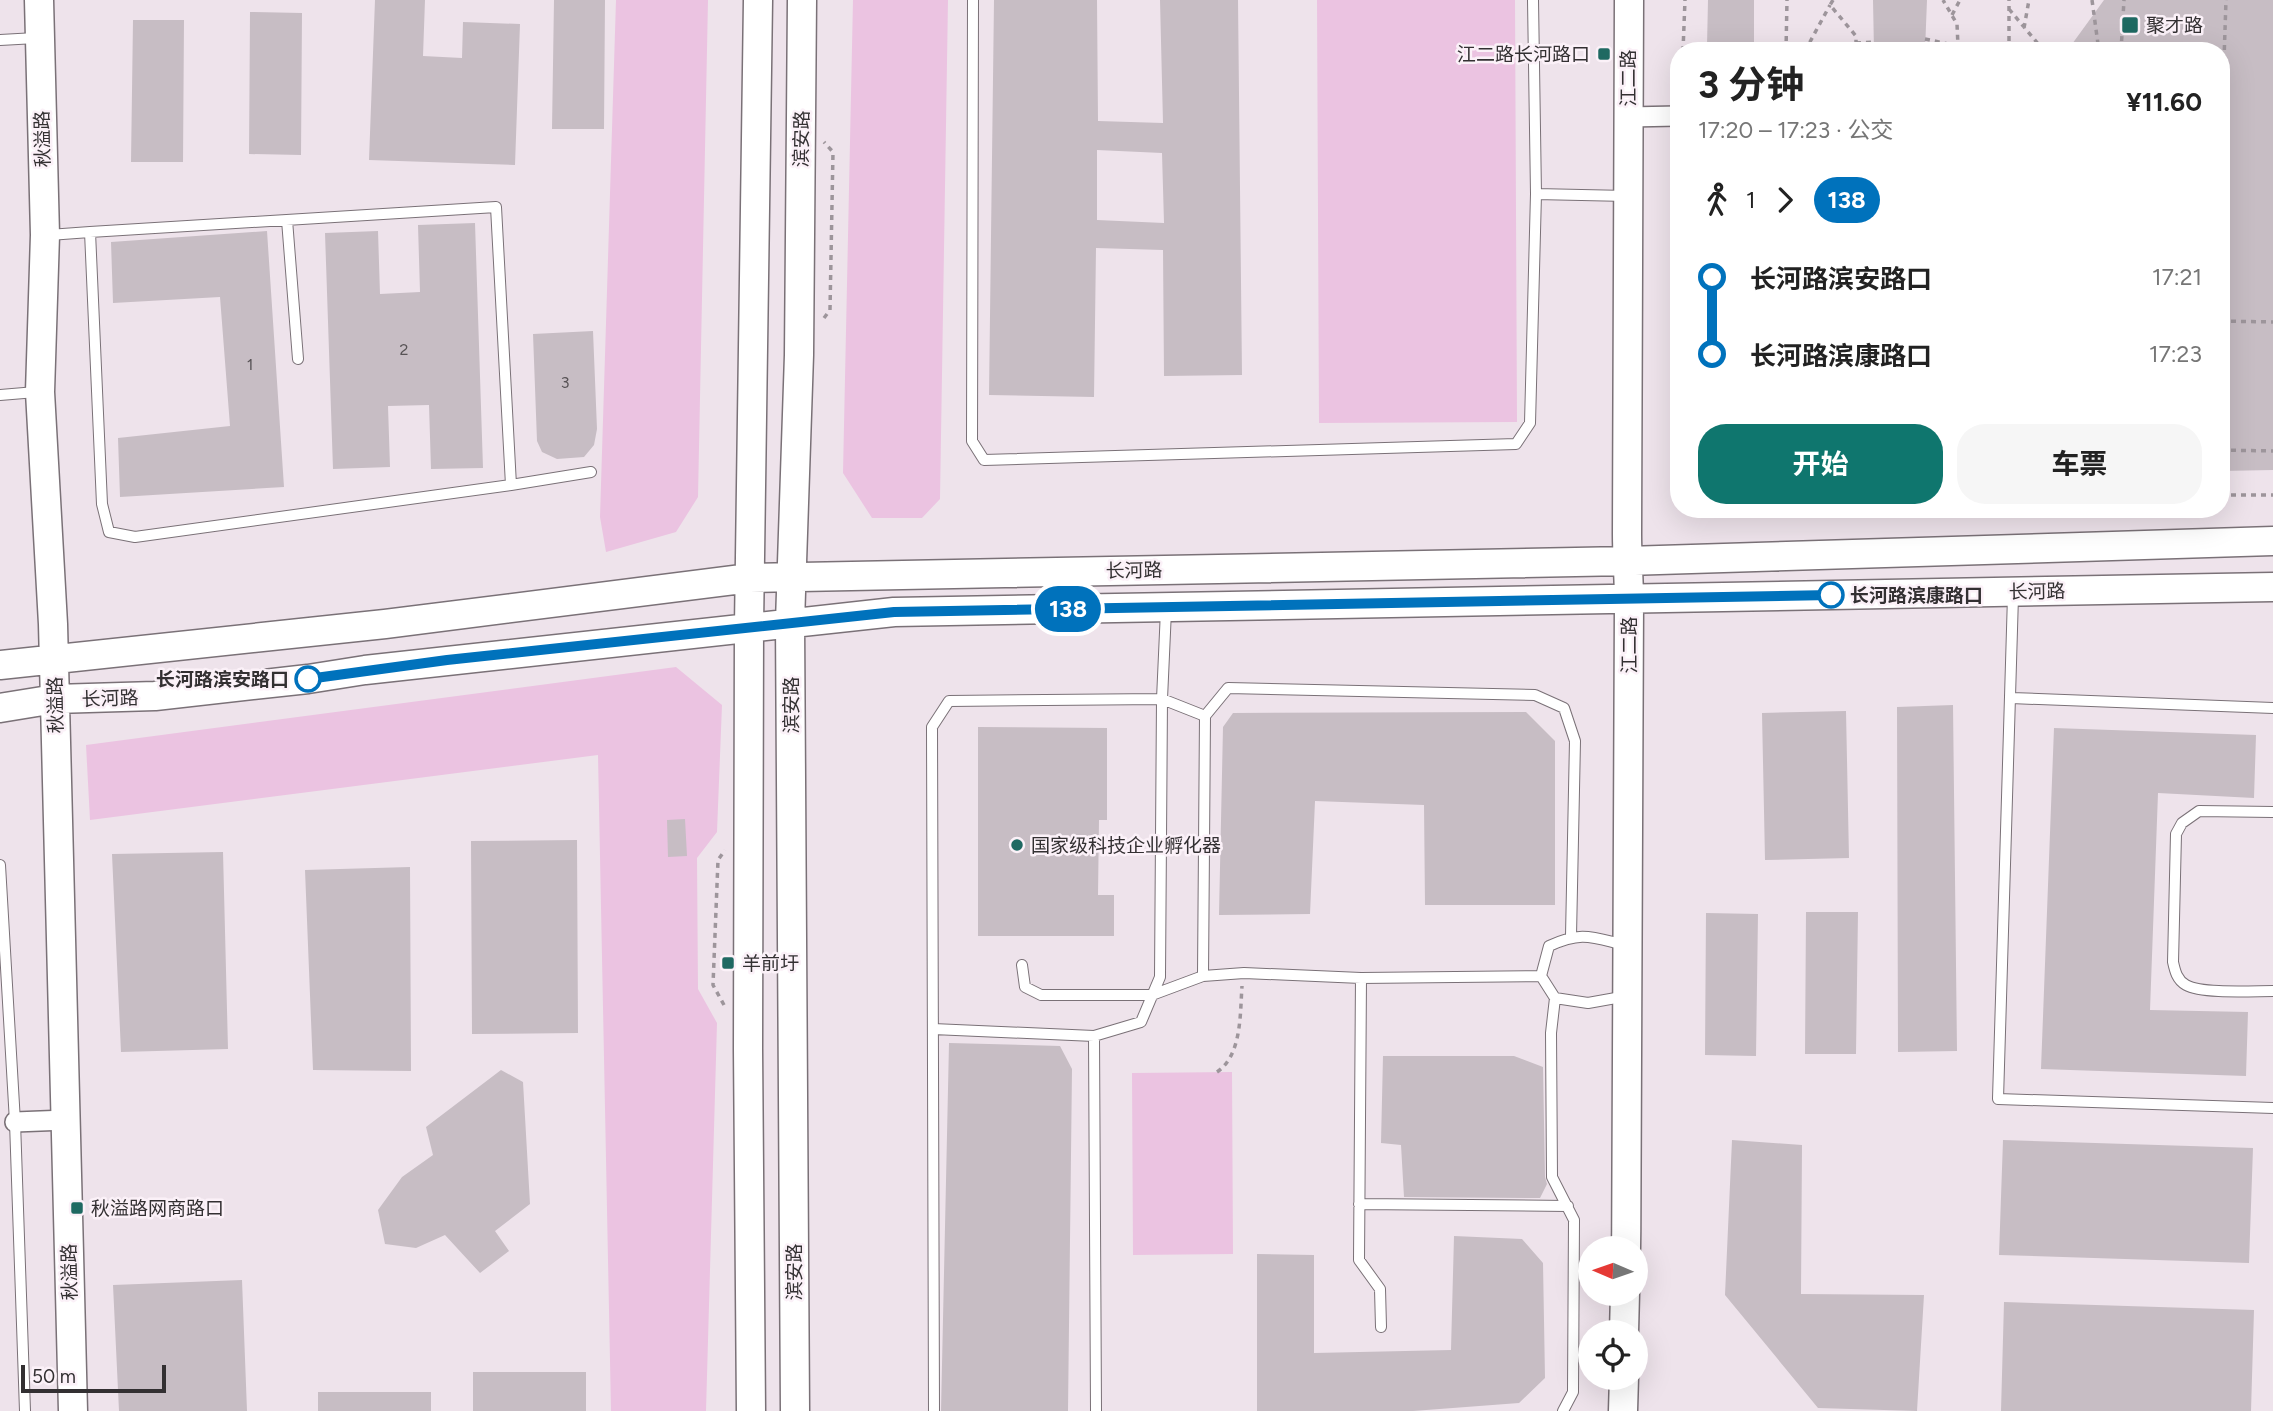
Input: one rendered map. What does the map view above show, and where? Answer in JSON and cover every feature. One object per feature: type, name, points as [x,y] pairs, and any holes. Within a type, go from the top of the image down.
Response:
[{"type":"main road","name":"秋溢路","points":[[39,0],[45,235],[40,392],[54,658],[73,1411]]},
{"type":"main road","points":[[751,1411],[748,1063],[749,626],[758,0]]},
{"type":"main road","name":"滨安路","points":[[794,1411],[790,622],[799,355],[802,0]]},
{"type":"main road","name":"江二路","points":[[1626,1236],[1630,996],[1627,561],[1629,0]]},
{"type":"main road","name":"长河路","points":[[0,665],[385,624],[750,578],[1627,561],[2273,541]]},
{"type":"main road","name":"长河路","points":[[0,708],[55,699],[155,696],[749,626],[894,612],[2273,587]]},
{"type":"main road","points":[[1623,1411],[1624,1390]]},
{"type":"street","points":[[1628,117],[1670,116]]},
{"type":"street","points":[[15,1122],[66,1120]]},
{"type":"lane","points":[[973,0],[972,441],[984,460],[1516,444],[1530,423],[1536,194],[1532,0]]},
{"type":"lane","points":[[0,40],[40,38]]},
{"type":"lane","points":[[1536,194],[1628,196]]},
{"type":"lane","points":[[45,235],[496,206],[511,485]]},
{"type":"lane","points":[[287,220],[298,359]]},
{"type":"lane","points":[[90,232],[102,504],[109,531],[135,537],[591,472]]},
{"type":"lane","points":[[0,395],[40,392]]},
{"type":"lane","points":[[2013,592],[1998,1099],[2273,1108]]},
{"type":"lane","points":[[933,1029],[1094,1036],[1141,1022],[1160,977],[1162,699],[1166,607]]},
{"type":"lane","points":[[1203,976],[1205,716],[1228,688],[1535,695],[1564,708],[1575,741],[1571,936]]},
{"type":"lane","points":[[2011,698],[2273,708]]},
{"type":"lane","points":[[934,1411],[932,727],[949,701],[1162,699],[1205,716]]},
{"type":"lane","points":[[2273,812],[2199,811],[2182,823],[2176,834],[2173,962],[2176,975],[2185,985],[2201,990],[2273,991]]},
{"type":"lane","points":[[0,865],[15,1122],[25,1411]]},
{"type":"lane","points":[[1563,1411],[1573,1391],[1574,1220],[1552,1177],[1551,1033],[1555,998],[1541,975],[1549,946],[1571,936],[1590,936],[1629,946]]},
{"type":"lane","points":[[1022,965],[1026,987],[1041,995],[1152,995],[1203,976],[1244,974],[1361,978],[1541,975]]},
{"type":"lane","points":[[1361,978],[1359,1260],[1380,1289],[1381,1326]]},
{"type":"lane","points":[[1555,998],[1588,1003],[1630,996]]},
{"type":"lane","points":[[1094,1036],[1096,1411]]},
{"type":"lane","points":[[1359,1205],[1568,1206]]},
{"type":"path","points":[[1683,42],[1685,0]]},
{"type":"path","points":[[1786,42],[1787,0]]},
{"type":"path","points":[[1810,42],[1833,0]]},
{"type":"path","points":[[1943,0],[1957,24],[1958,42]]},
{"type":"path","points":[[1952,15],[1960,0]]},
{"type":"path","points":[[2009,0],[2009,42]]},
{"type":"path","points":[[2024,28],[2029,0]]},
{"type":"path","points":[[2092,0],[2098,42]]},
{"type":"path","points":[[2122,42],[2124,0]]},
{"type":"path","points":[[2225,42],[2226,0]]},
{"type":"path","points":[[1830,5],[1856,36],[1856,42]]},
{"type":"path","points":[[2009,9],[2036,42]]},
{"type":"path","points":[[1926,39],[1940,42]]},
{"type":"path","points":[[2230,321],[2273,322]]},
{"type":"path","points":[[2230,450],[2273,451]]},
{"type":"path","points":[[2230,495],[2273,495]]},
{"type":"path","points":[[1217,1072],[1227,1065],[1238,1033],[1244,974]]},
{"type":"shaded area","points":[[616,0],[708,0],[698,497],[676,532],[606,552],[600,517]]},
{"type":"shaded area","points":[[853,0],[948,0],[940,499],[922,518],[872,518],[843,473]]},
{"type":"shaded area","points":[[1317,0],[1515,0],[1517,422],[1319,423]]},
{"type":"shaded area","points":[[676,667],[722,705],[717,832],[697,858],[698,989],[717,1023],[706,1411],[611,1411],[598,755],[90,820],[86,745]]},
{"type":"shaded area","points":[[1232,1072],[1233,1254],[1133,1255],[1132,1073]]},
{"type":"building","points":[[375,0],[425,0],[423,56],[462,58],[463,22],[520,24],[515,165],[369,160]]},
{"type":"building","points":[[554,0],[605,0],[604,129],[552,129]]},
{"type":"building","points":[[994,0],[1097,0],[1098,121],[1163,123],[1160,0],[1238,0],[1242,375],[1164,376],[1163,250],[1096,248],[1094,397],[989,395]],"holes":[[[1097,150],[1162,153],[1164,223],[1097,220]]]},
{"type":"building","points":[[1708,0],[1754,0],[1754,42],[1707,42]]},
{"type":"building","points":[[1873,0],[1927,0],[1925,42],[1874,42]]},
{"type":"building","points":[[2104,0],[2273,0],[2273,470],[2230,471],[2230,42],[2074,42]]},
{"type":"building","points":[[250,12],[302,13],[301,155],[249,154]]},
{"type":"building","points":[[133,20],[184,20],[183,162],[131,162]]},
{"type":"building","points":[[475,223],[483,468],[431,469],[429,405],[388,406],[390,467],[333,469],[325,233],[378,231],[380,294],[420,292],[418,225]]},
{"type":"building","points":[[267,231],[284,487],[120,497],[118,438],[230,426],[220,297],[113,303],[111,242]]},
{"type":"building","points":[[593,331],[597,429],[594,445],[584,457],[557,459],[542,452],[537,441],[533,334]]},
{"type":"building","points":[[1953,705],[1957,1051],[1898,1052],[1897,707]]},
{"type":"building","points":[[1846,711],[1849,858],[1765,860],[1762,713]]},
{"type":"building","points":[[1526,712],[1555,741],[1555,905],[1425,905],[1424,805],[1315,801],[1310,914],[1219,915],[1223,727],[1233,713]]},
{"type":"building","points":[[978,727],[1107,728],[1107,820],[1099,820],[1098,895],[1114,895],[1114,936],[978,936]]},
{"type":"building","points":[[2054,728],[2256,735],[2254,798],[2158,793],[2150,1010],[2248,1012],[2246,1076],[2041,1069]]},
{"type":"building","points":[[685,819],[687,856],[668,857],[667,820]]},
{"type":"building","points":[[577,840],[578,1033],[472,1034],[471,841]]},
{"type":"building","points":[[223,852],[228,1049],[121,1052],[112,854]]},
{"type":"building","points":[[410,867],[411,1071],[313,1070],[305,870]]},
{"type":"building","points":[[1806,912],[1858,912],[1856,1054],[1805,1054]]},
{"type":"building","points":[[1706,913],[1758,914],[1756,1056],[1705,1055]]},
{"type":"building","points":[[949,1043],[1060,1046],[1072,1069],[1068,1411],[941,1411]]},
{"type":"building","points":[[1383,1056],[1514,1056],[1543,1067],[1547,1184],[1540,1198],[1404,1197],[1401,1145],[1381,1143]]},
{"type":"building","points":[[501,1070],[523,1082],[530,1204],[495,1231],[509,1251],[480,1273],[445,1235],[416,1248],[385,1244],[378,1210],[402,1177],[433,1155],[426,1127]]},
{"type":"building","points":[[1732,1140],[1802,1145],[1801,1294],[1924,1295],[1917,1411],[1818,1408],[1725,1295]]},
{"type":"building","points":[[2003,1140],[2253,1148],[2249,1263],[1999,1255]]},
{"type":"building","points":[[1454,1236],[1522,1239],[1543,1263],[1545,1378],[1519,1403],[1413,1411],[1257,1411],[1257,1254],[1314,1255],[1314,1353],[1451,1350]]},
{"type":"building","points":[[242,1280],[247,1411],[119,1411],[113,1285]]},
{"type":"building","points":[[2004,1302],[2254,1310],[2251,1411],[2001,1411]]},
{"type":"building","points":[[473,1372],[586,1372],[586,1411],[473,1411]]},
{"type":"building","points":[[318,1392],[431,1392],[431,1411],[318,1411]]},
{"type":"bus line","name":"138","points":[[308,679],[447,660],[894,612],[1831,595]]},
{"type":"place","name":"聚才路","points":[[2130,25]]},
{"type":"place","name":"江二路长河路口","points":[[1604,54]]},
{"type":"place","name":"长河路滨康路口","points":[[1831,595]]},
{"type":"place","name":"长河路滨安路口","points":[[308,679]]},
{"type":"place","name":"国家级科技企业孵化器","points":[[1017,845]]},
{"type":"place","name":"羊前圩","points":[[728,963]]},
{"type":"place","name":"秋溢路网商路口","points":[[77,1208]]}]
